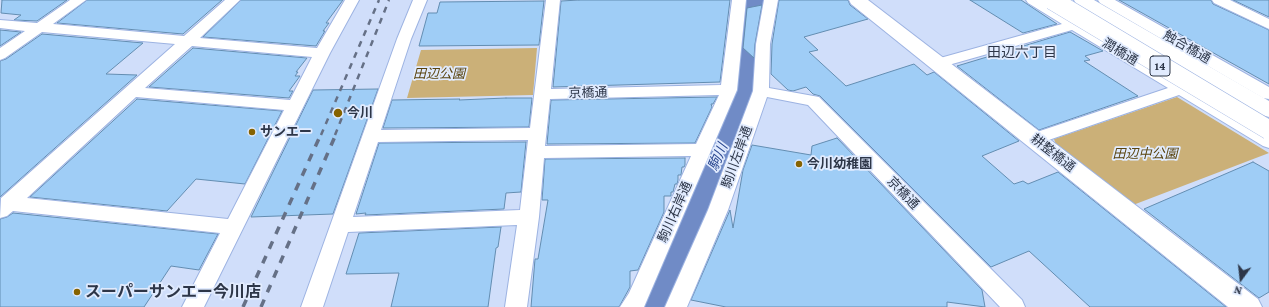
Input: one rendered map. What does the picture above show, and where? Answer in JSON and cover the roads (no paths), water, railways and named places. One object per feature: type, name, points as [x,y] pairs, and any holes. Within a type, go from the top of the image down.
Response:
[{"type":"main road","name":"耕整橋通","points":[[858,0],[1248,307]]},
{"type":"main road","name":"14","points":[[1052,0],[1269,130]]},
{"type":"main road","name":"14","points":[[1082,0],[1269,110]]},
{"type":"street","points":[[0,55],[78,0]]},
{"type":"street","points":[[4,207],[233,0]]},
{"type":"street","points":[[193,307],[322,53],[352,0]]},
{"type":"street","points":[[312,307],[404,39],[420,0]]},
{"type":"street","points":[[516,307],[536,152],[553,0]]},
{"type":"street","name":"駒川右岸通","points":[[631,307],[637,299],[729,90],[739,0]]},
{"type":"street","name":"駒川左岸通","points":[[676,307],[718,210],[761,92],[764,44],[771,0]]},
{"type":"street","name":"潤橋通","points":[[1033,0],[1269,142]]},
{"type":"street","name":"触合橋通","points":[[1105,0],[1269,94]]},
{"type":"street","points":[[1223,0],[1269,25]]},
{"type":"street","points":[[0,24],[322,53]]},
{"type":"street","points":[[938,63],[1074,25]]},
{"type":"street","points":[[1034,139],[1181,89]]},
{"type":"street","name":"京橋通","points":[[542,94],[729,90]]},
{"type":"street","points":[[131,92],[295,106]]},
{"type":"street","name":"京橋通","points":[[761,92],[813,101],[1014,307]]},
{"type":"street","points":[[370,136],[538,134]]},
{"type":"street","points":[[536,152],[703,150]]},
{"type":"street","points":[[4,207],[234,227]]},
{"type":"street","points":[[340,226],[528,217]]},
{"type":"waterway","name":"駒川","points":[[653,307],[746,92],[746,37],[754,0]]},
{"type":"railway","points":[[321,135],[379,0]]},
{"type":"railway","points":[[335,135],[389,0]]},
{"type":"railway","points":[[243,307],[321,134]]},
{"type":"railway","points":[[261,307],[336,134]]},
{"type":"place","name":"今川","points":[[338,113]]},
{"type":"place","name":"サンエー","points":[[252,132]]},
{"type":"place","name":"今川幼稚園","points":[[799,164]]},
{"type":"place","name":"スーパーサンエー今川店","points":[[77,292]]},
{"type":"district","name":"田辺六丁目","points":[[1022,53]]},
{"type":"park label","name":"田辺公園","points":[[439,74]]},
{"type":"park label","name":"田辺中公園","points":[[1145,154]]}]
